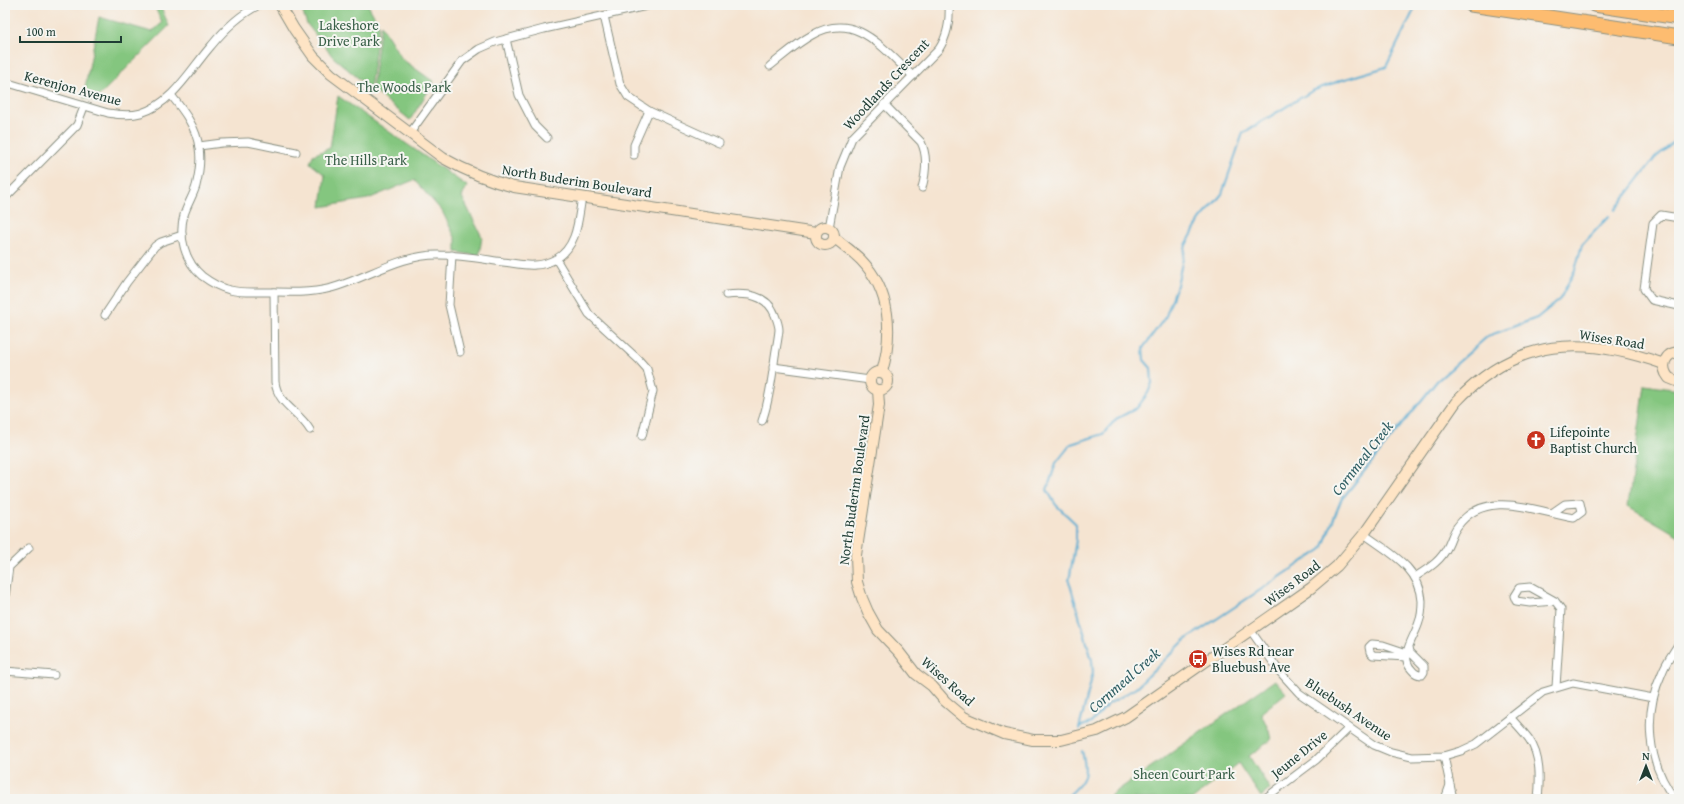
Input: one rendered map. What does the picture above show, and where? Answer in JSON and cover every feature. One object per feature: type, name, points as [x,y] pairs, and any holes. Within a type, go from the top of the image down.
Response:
[{"type":"highway","points":[[1471,5],[1679,37]]},
{"type":"highway","points":[[1594,5],[1679,18]]},
{"type":"street","name":"Kerenjon Avenue","points":[[5,82],[108,113],[125,115],[141,113],[154,107],[171,95],[212,45],[233,24],[251,9],[259,5]]},
{"type":"street","points":[[270,5],[280,5]]},
{"type":"street","name":"North Buderim Boulevard","points":[[280,5],[294,29],[313,56],[331,74],[443,158],[461,168],[483,177],[514,186],[816,233]]},
{"type":"street","points":[[410,133],[462,61],[479,49],[506,39],[651,5]]},
{"type":"street","name":"Woodlands Crescent","points":[[829,228],[840,167],[852,138],[913,76],[943,42],[949,23],[949,5]]},
{"type":"street","points":[[604,16],[620,84],[628,97],[649,111],[719,143]]},
{"type":"street","points":[[770,66],[810,35],[829,27],[848,27],[859,30],[868,35],[913,76]]},
{"type":"street","points":[[506,39],[519,95],[535,126],[547,138]]},
{"type":"street","points":[[171,95],[184,111],[191,124],[199,146],[198,176],[184,216],[182,236],[190,262],[197,271],[212,283],[231,290],[299,292],[328,289],[403,260],[424,256],[452,255],[533,266],[541,264],[556,259],[566,251],[574,239],[582,197]]},
{"type":"street","points":[[884,104],[921,142],[924,148],[925,176],[922,188]]},
{"type":"street","points":[[5,198],[77,125],[84,107]]},
{"type":"street","points":[[634,155],[634,145],[649,111]]},
{"type":"street","points":[[199,146],[248,142],[296,152]]},
{"type":"street","points":[[1679,218],[1661,215],[1653,224],[1644,289],[1652,300],[1679,306]]},
{"type":"street","points":[[835,238],[830,244],[822,246],[817,240],[816,233],[823,227],[829,228],[833,231],[835,238],[860,260],[876,280],[882,293],[889,325],[886,358],[882,372]]},
{"type":"street","points":[[105,315],[127,282],[152,249],[161,242],[182,236]]},
{"type":"street","points":[[452,255],[449,305],[460,352]]},
{"type":"street","points":[[556,259],[589,314],[647,369],[653,391],[642,436]]},
{"type":"street","points":[[274,292],[276,391],[282,401],[301,417],[310,430]]},
{"type":"street","points":[[726,295],[750,294],[767,302],[774,311],[779,329],[766,409],[762,420]]},
{"type":"street","name":"Wises Road","points":[[899,652],[916,674],[964,717],[1004,734],[1033,740],[1054,740],[1088,734],[1115,724],[1251,631],[1332,571],[1364,534],[1456,402],[1470,388],[1496,368],[1521,356],[1549,348],[1568,346],[1589,347],[1635,355],[1664,364]]},
{"type":"street","points":[[1679,352],[1672,353],[1668,356],[1664,364],[1665,374],[1669,378],[1679,382]]},
{"type":"street","points":[[773,367],[870,380]]},
{"type":"street","points":[[870,380],[873,375],[882,372]]},
{"type":"street","points":[[870,380],[873,387],[878,390],[883,389],[888,383],[887,378],[882,372]]},
{"type":"street","name":"North Buderim Boulevard","points":[[878,390],[879,405],[856,555],[857,574],[862,598],[868,612],[878,630],[899,652]]},
{"type":"street","points":[[1415,577],[1438,561],[1460,523],[1470,514],[1481,508],[1505,504],[1552,513]]},
{"type":"street","points":[[1364,534],[1405,564],[1415,577],[1421,595],[1422,612],[1409,653],[1407,664],[1412,671],[1419,675],[1423,674],[1424,667],[1409,653],[1372,643],[1369,647],[1371,654],[1378,656],[1409,653]]},
{"type":"street","points":[[5,597],[9,567],[29,548]]},
{"type":"street","points":[[1554,601],[1530,603],[1516,601],[1514,596],[1519,588],[1530,587],[1554,601],[1561,609],[1556,687]]},
{"type":"street","name":"Bluebush Avenue","points":[[1251,631],[1280,672],[1299,693],[1374,745],[1412,758],[1444,756],[1461,751],[1476,744],[1543,692],[1556,687],[1573,683],[1653,698]]},
{"type":"street","points":[[1675,799],[1660,775],[1653,752],[1650,724],[1653,698],[1662,673],[1679,643]]},
{"type":"street","points":[[1378,656],[1379,644]]},
{"type":"street","points":[[1412,671],[1420,662]]},
{"type":"street","points":[[5,671],[54,675]]},
{"type":"street","points":[[1510,717],[1529,740],[1536,755],[1541,778],[1538,799]]},
{"type":"street","name":"Jeune Drive","points":[[1265,798],[1316,760],[1349,728]]},
{"type":"street","points":[[1444,756],[1453,799]]},
{"type":"street","points":[[1445,799],[1450,785]]},
{"type":"green space","points":[[154,5],[160,5],[169,26],[94,101],[83,98],[99,17],[152,32],[162,23]]},
{"type":"green space","name":"Lakeshore Drive Park","points":[[300,5],[368,5],[379,25],[370,88],[333,57],[307,24]]},
{"type":"green space","name":"The Woods Park","points":[[381,25],[402,59],[434,82],[410,120],[372,89]]},
{"type":"green space","name":"The Hills Park","points":[[338,96],[467,186],[462,197],[482,237],[479,256],[456,252],[456,239],[442,211],[414,180],[368,199],[321,207],[325,175],[310,163],[313,155],[330,148]]},
{"type":"green space","points":[[1645,385],[1679,390],[1679,536],[1628,506]]},
{"type":"green space","name":"Sheen Court Park","points":[[1275,680],[1286,693],[1261,713],[1269,731],[1271,740],[1249,756],[1270,789],[1261,797],[1238,763],[1193,799],[1109,799],[1111,795]]},
{"type":"waterway","points":[[1079,729],[1093,673],[1092,660],[1069,581],[1076,540],[1076,524],[1056,505],[1047,490],[1056,463],[1071,444],[1103,434],[1116,419],[1137,408],[1148,393],[1152,383],[1151,368],[1144,360],[1143,348],[1166,316],[1177,285],[1186,245],[1200,220],[1222,194],[1243,133],[1312,91],[1342,80],[1386,67],[1414,10]]},
{"type":"waterway","name":"Cornmeal Creek","points":[[1615,210],[1655,158],[1679,138]]},
{"type":"waterway","name":"Cornmeal Creek","points":[[1080,728],[1091,723],[1107,705],[1136,688],[1185,640],[1322,549],[1341,500],[1437,381],[1488,336],[1537,318],[1560,299],[1575,270],[1582,245],[1609,216]]},
{"type":"waterway","name":"Cornmeal Creek","points":[[1068,799],[1068,796],[1079,786],[1084,776],[1085,766],[1082,751]]},
{"type":"place","name":"Lifepointe Baptist Church","points":[[1536,440]]},
{"type":"place","name":"Wises Rd near Bluebush Ave","points":[[1198,659]]}]
